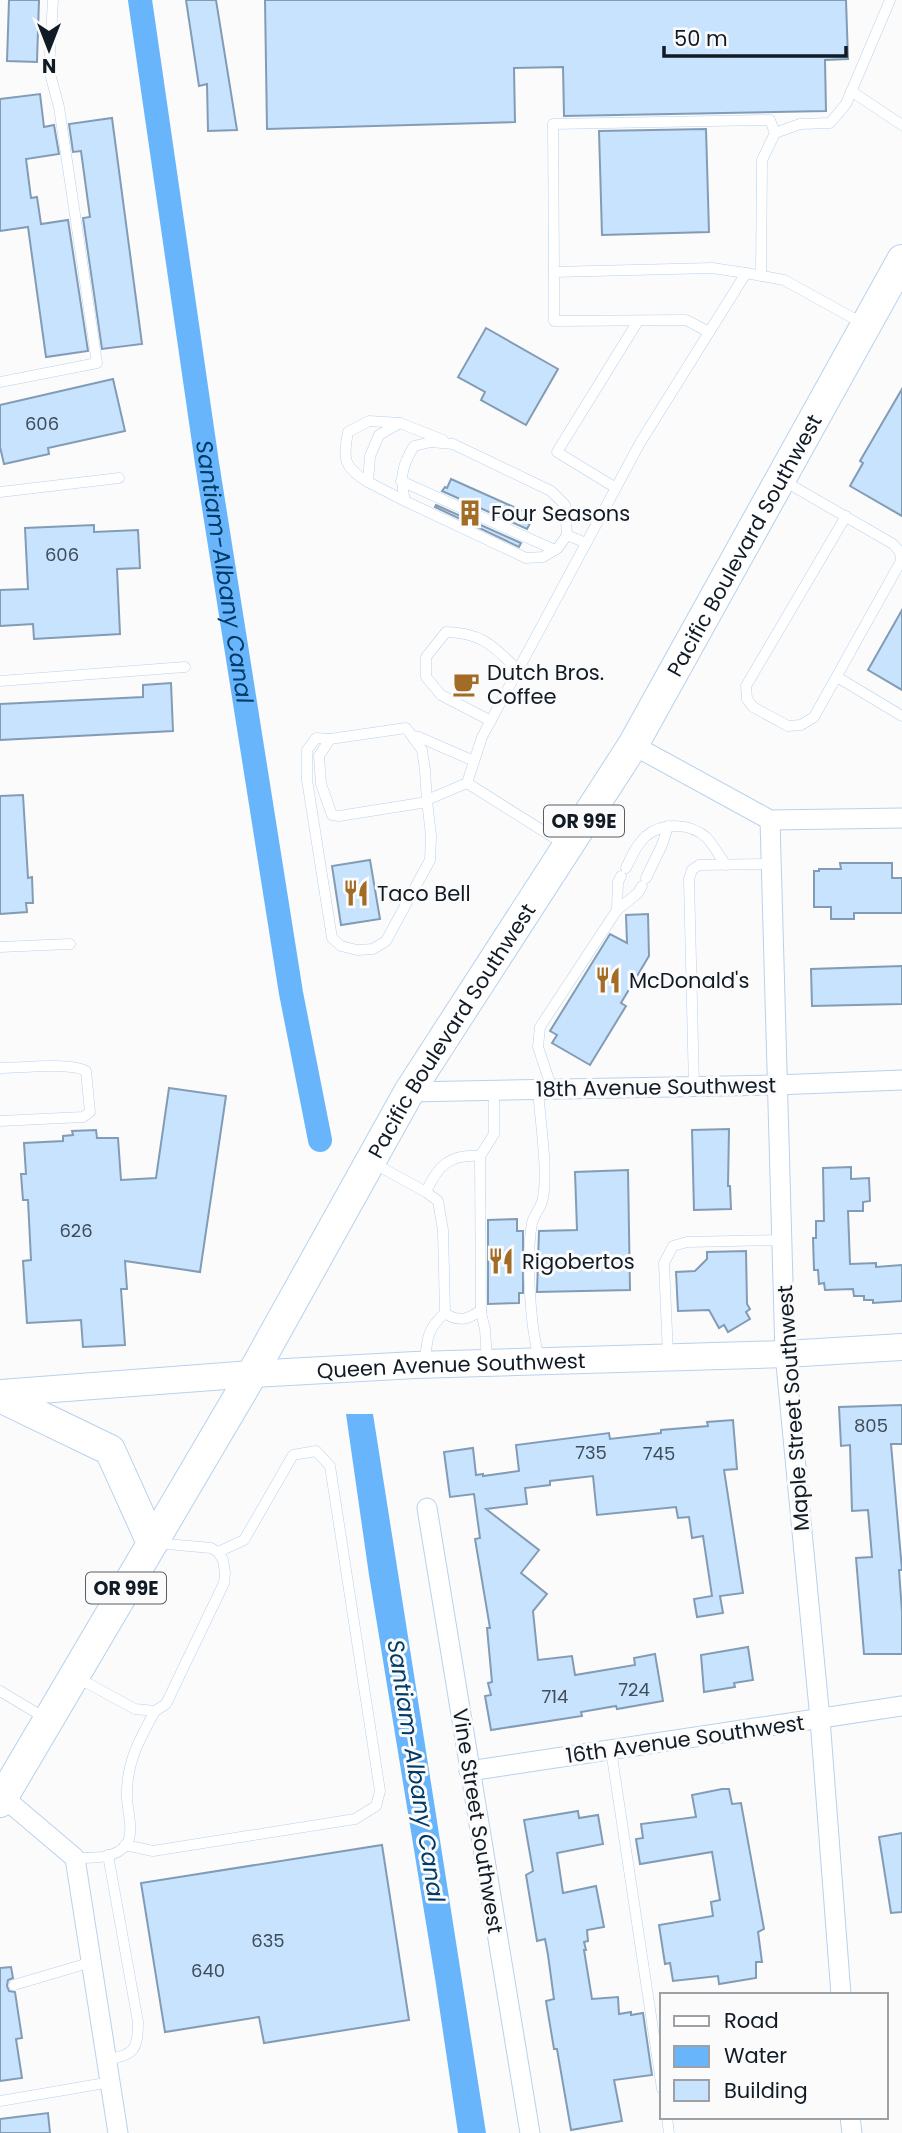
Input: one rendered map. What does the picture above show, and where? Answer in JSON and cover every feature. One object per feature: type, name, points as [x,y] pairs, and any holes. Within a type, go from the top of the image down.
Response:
[{"type":"main road","name":"Pacific Boulevard Southwest","points":[[1,1800],[252,1374],[409,1092],[633,745],[866,326],[890,291],[902,260]]},
{"type":"main road","name":"Queen Avenue Southwest","points":[[0,1395],[252,1374],[425,1365],[785,1354],[902,1347]]},
{"type":"main road","points":[[0,1395],[110,1450],[152,1543]]},
{"type":"street","points":[[633,745],[770,820],[902,818]]},
{"type":"street","name":"Maple Street Southwest","points":[[770,820],[785,1354],[820,1719],[841,1993]]},
{"type":"street","name":"18th Avenue Southwest","points":[[409,1092],[902,1080]]},
{"type":"street","name":"Vine Street Southwest","points":[[427,1508],[530,2133]]},
{"type":"street","name":"16th Avenue Southwest","points":[[469,1771],[902,1706]]},
{"type":"street","points":[[1,1800],[75,1858],[118,2133]]},
{"type":"lane","points":[[0,382],[97,363],[59,107],[49,70],[53,0]]},
{"type":"lane","points":[[761,276],[762,160],[775,133],[800,124],[830,123],[846,104],[890,0]]},
{"type":"lane","points":[[851,91],[902,125]]},
{"type":"lane","points":[[709,332],[686,320],[554,321],[553,124],[770,120],[775,133]]},
{"type":"lane","points":[[554,272],[712,268],[746,273],[784,280],[866,326]]},
{"type":"lane","points":[[330,739],[319,756],[321,784],[332,815],[339,816],[426,802],[422,750],[406,728],[330,739],[316,738],[307,750],[307,780],[332,938],[341,946],[357,950],[373,949],[386,941],[430,860],[431,836],[427,800],[467,783],[482,737],[640,443],[746,273]]},
{"type":"lane","points":[[616,488],[557,452],[638,321]]},
{"type":"lane","points":[[369,421],[400,423],[453,444],[551,491],[565,505],[567,535],[555,550],[543,557],[526,558],[368,482],[354,474],[344,456],[348,432],[369,421]]},
{"type":"lane","points":[[368,482],[370,456],[379,435],[400,423]]},
{"type":"lane","points":[[405,502],[401,481],[404,461],[414,446],[430,442],[453,444]]},
{"type":"lane","points":[[0,492],[119,478]]},
{"type":"lane","points":[[780,479],[845,516],[893,544],[900,552],[901,561],[814,716],[801,725],[788,726],[753,707],[747,699],[746,686],[845,516]]},
{"type":"lane","points":[[401,481],[555,550]]},
{"type":"lane","points":[[567,535],[586,543]]},
{"type":"lane","points":[[491,720],[441,695],[426,677],[426,656],[446,632],[467,633],[492,646],[518,670]]},
{"type":"lane","points":[[0,681],[185,667]]},
{"type":"lane","points":[[837,677],[902,716]]},
{"type":"lane","points":[[412,736],[474,761]]},
{"type":"lane","points":[[467,783],[567,846]]},
{"type":"lane","points":[[617,910],[618,882],[636,848],[647,835],[668,826],[691,828],[707,839],[726,865]]},
{"type":"lane","points":[[540,1362],[534,1342],[530,1266],[532,1221],[543,1200],[545,1089],[538,1047],[540,1027],[617,910],[638,893],[662,845],[668,826]]},
{"type":"lane","points":[[694,1087],[689,879],[692,870],[699,866],[771,864]]},
{"type":"lane","points":[[0,947],[70,944]]},
{"type":"lane","points":[[0,1068],[82,1069],[86,1071],[90,1112],[83,1117],[0,1121]]},
{"type":"lane","points":[[487,1363],[481,1310],[480,1156],[494,1134],[494,1090]]},
{"type":"lane","points":[[426,1192],[434,1173],[446,1163],[463,1155],[480,1156]]},
{"type":"lane","points":[[370,1161],[438,1200],[442,1213],[445,1313],[434,1323],[428,1336],[425,1365]]},
{"type":"lane","points":[[668,1357],[664,1263],[673,1246],[687,1242],[781,1240]]},
{"type":"lane","points":[[445,1313],[454,1319],[469,1319],[481,1310]]},
{"type":"lane","points":[[125,1845],[153,1851],[167,1849],[355,1819],[376,1806],[380,1791],[330,1466],[316,1451],[293,1455],[244,1539],[218,1552]]},
{"type":"lane","points":[[75,1858],[100,1858],[116,1853],[130,1837],[127,1785],[131,1758],[155,1711],[166,1704],[222,1591],[225,1573],[223,1560],[218,1552],[211,1548],[152,1543]]},
{"type":"lane","points":[[74,1676],[135,1709],[155,1711]]},
{"type":"lane","points":[[0,1691],[49,1720]]},
{"type":"lane","points":[[611,1750],[660,2076]]},
{"type":"lane","points":[[107,2059],[131,2053],[135,2047],[138,2022],[108,1855]]},
{"type":"lane","points":[[14,1985],[92,1962]]},
{"type":"lane","points":[[0,2101],[111,2082]]},
{"type":"water","points":[[346,1414],[373,1414],[486,2133],[458,2133]]},
{"type":"building","points":[[9,0],[39,0],[37,62],[7,61]]},
{"type":"building","points":[[186,0],[216,0],[237,130],[208,131],[207,84],[199,86]]},
{"type":"building","points":[[265,0],[846,0],[848,59],[825,60],[826,111],[564,116],[563,67],[514,68],[515,122],[267,129]]},
{"type":"building","points":[[40,94],[44,127],[54,125],[59,154],[26,159],[31,198],[37,197],[41,224],[68,220],[88,351],[46,357],[28,227],[0,231],[0,99]]},
{"type":"building","points":[[112,118],[142,344],[102,349],[83,218],[90,217],[81,151],[73,152],[69,124]]},
{"type":"building","points":[[706,129],[709,232],[602,235],[599,131]]},
{"type":"building","points":[[486,328],[558,369],[526,425],[481,400],[485,392],[458,377]]},
{"type":"building","points":[[113,379],[125,431],[48,448],[49,454],[4,464],[0,447],[0,405]]},
{"type":"building","points":[[902,389],[902,516],[850,486],[863,463],[860,461]]},
{"type":"building","points":[[451,479],[534,516],[527,529],[442,491],[447,488]]},
{"type":"building","points":[[436,505],[521,543],[519,547],[435,507]]},
{"type":"building","points":[[94,525],[94,532],[138,530],[140,568],[117,569],[120,634],[34,639],[33,624],[0,626],[0,590],[28,589],[25,528]]},
{"type":"building","points":[[902,610],[902,690],[868,670]]},
{"type":"building","points":[[171,683],[173,731],[0,740],[0,704],[143,697],[143,685]]},
{"type":"building","points":[[23,795],[28,878],[32,877],[33,903],[26,903],[27,912],[0,914],[0,796]]},
{"type":"building","name":"Taco Bell","points":[[370,860],[380,919],[341,925],[332,866]]},
{"type":"building","points":[[840,863],[892,863],[892,878],[902,878],[902,913],[854,913],[854,919],[831,919],[831,907],[814,907],[814,871],[841,869]]},
{"type":"building","name":"McDonald's","points":[[648,914],[649,956],[621,1003],[626,1006],[590,1065],[552,1043],[557,1035],[550,1031],[610,934],[627,943],[626,915]]},
{"type":"building","points":[[902,966],[902,1004],[812,1006],[811,969]]},
{"type":"building","points":[[169,1088],[226,1096],[200,1272],[125,1261],[127,1289],[121,1289],[125,1345],[83,1347],[81,1320],[27,1323],[23,1261],[31,1260],[28,1200],[23,1200],[21,1174],[26,1174],[24,1143],[63,1141],[63,1136],[73,1135],[72,1131],[96,1130],[97,1138],[118,1138],[121,1180],[156,1178]]},
{"type":"building","points":[[729,1129],[728,1186],[731,1209],[694,1210],[692,1130]]},
{"type":"building","points":[[851,1167],[851,1179],[869,1178],[870,1201],[863,1202],[863,1211],[848,1211],[850,1264],[876,1263],[876,1267],[902,1265],[902,1301],[873,1303],[873,1300],[864,1300],[864,1296],[854,1296],[853,1289],[825,1290],[824,1283],[819,1284],[818,1270],[814,1270],[813,1238],[816,1238],[816,1221],[824,1221],[823,1168]]},
{"type":"building","points":[[628,1170],[630,1290],[537,1292],[539,1231],[577,1230],[575,1172]]},
{"type":"building","name":"Rigobertos","points":[[517,1219],[517,1231],[523,1231],[523,1293],[519,1293],[519,1303],[488,1304],[488,1220]]},
{"type":"building","points":[[746,1251],[747,1304],[750,1309],[746,1312],[750,1319],[728,1332],[724,1325],[719,1328],[709,1310],[678,1311],[676,1272],[695,1271],[707,1259],[707,1252]]},
{"type":"building","points":[[902,1405],[902,1444],[891,1444],[902,1570],[899,1570],[902,1654],[864,1654],[856,1558],[872,1557],[868,1510],[852,1511],[850,1445],[841,1446],[839,1407]]},
{"type":"building","points":[[733,1420],[737,1469],[724,1470],[743,1593],[720,1596],[723,1613],[697,1617],[694,1599],[712,1596],[703,1536],[692,1538],[689,1517],[678,1518],[676,1507],[597,1515],[593,1476],[550,1481],[550,1485],[525,1488],[527,1504],[486,1509],[539,1550],[521,1573],[547,1594],[533,1611],[538,1660],[572,1656],[575,1675],[635,1665],[634,1658],[655,1654],[663,1701],[617,1709],[616,1706],[581,1712],[582,1716],[491,1730],[485,1696],[491,1695],[488,1683],[492,1682],[487,1628],[490,1628],[475,1539],[480,1538],[474,1494],[450,1497],[444,1452],[473,1448],[476,1475],[483,1476],[519,1471],[516,1445],[609,1433],[610,1439],[661,1433],[661,1430],[708,1426],[707,1422]]},
{"type":"building","points":[[748,1647],[753,1680],[734,1683],[735,1687],[704,1692],[701,1655]]},
{"type":"building","points":[[729,1789],[732,1804],[741,1803],[764,1929],[758,1932],[762,1962],[756,1962],[756,1978],[719,1984],[718,1976],[673,1981],[670,1963],[665,1964],[659,1925],[713,1916],[711,1902],[720,1900],[712,1852],[640,1864],[636,1839],[643,1838],[641,1824],[696,1817],[692,1795]]},
{"type":"building","points":[[578,1811],[579,1818],[598,1815],[603,1844],[557,1853],[563,1893],[596,1886],[604,1927],[587,1930],[588,1941],[584,1942],[592,1999],[618,1997],[619,2014],[643,2013],[652,2075],[614,2080],[622,2121],[571,2130],[546,2001],[554,1999],[548,1955],[545,1939],[537,1941],[526,1875],[533,1871],[524,1820]]},
{"type":"building","points":[[902,1833],[902,1912],[891,1913],[879,1837]]},
{"type":"building","points":[[382,1845],[409,2020],[264,2043],[259,2017],[165,2032],[141,1883]]},
{"type":"building","points":[[11,1967],[13,1978],[8,1980],[7,1986],[9,1991],[15,1992],[22,2038],[16,2039],[22,2078],[0,2081],[0,1968]]},
{"type":"building","points":[[48,2113],[50,2133],[0,2133],[0,2119]]},
{"type":"waterway","name":"Santiam-Albany Canal","points":[[140,0],[207,463],[291,993],[320,1140]]},
{"type":"place","name":"Four Seasons","points":[[470,513]]},
{"type":"place","name":"Dutch Bros. Coffee","points":[[466,684]]},
{"type":"place","name":"Taco Bell","points":[[356,893]]},
{"type":"place","name":"McDonald's","points":[[608,980]]},
{"type":"place","name":"Rigobertos","points":[[501,1261]]}]
